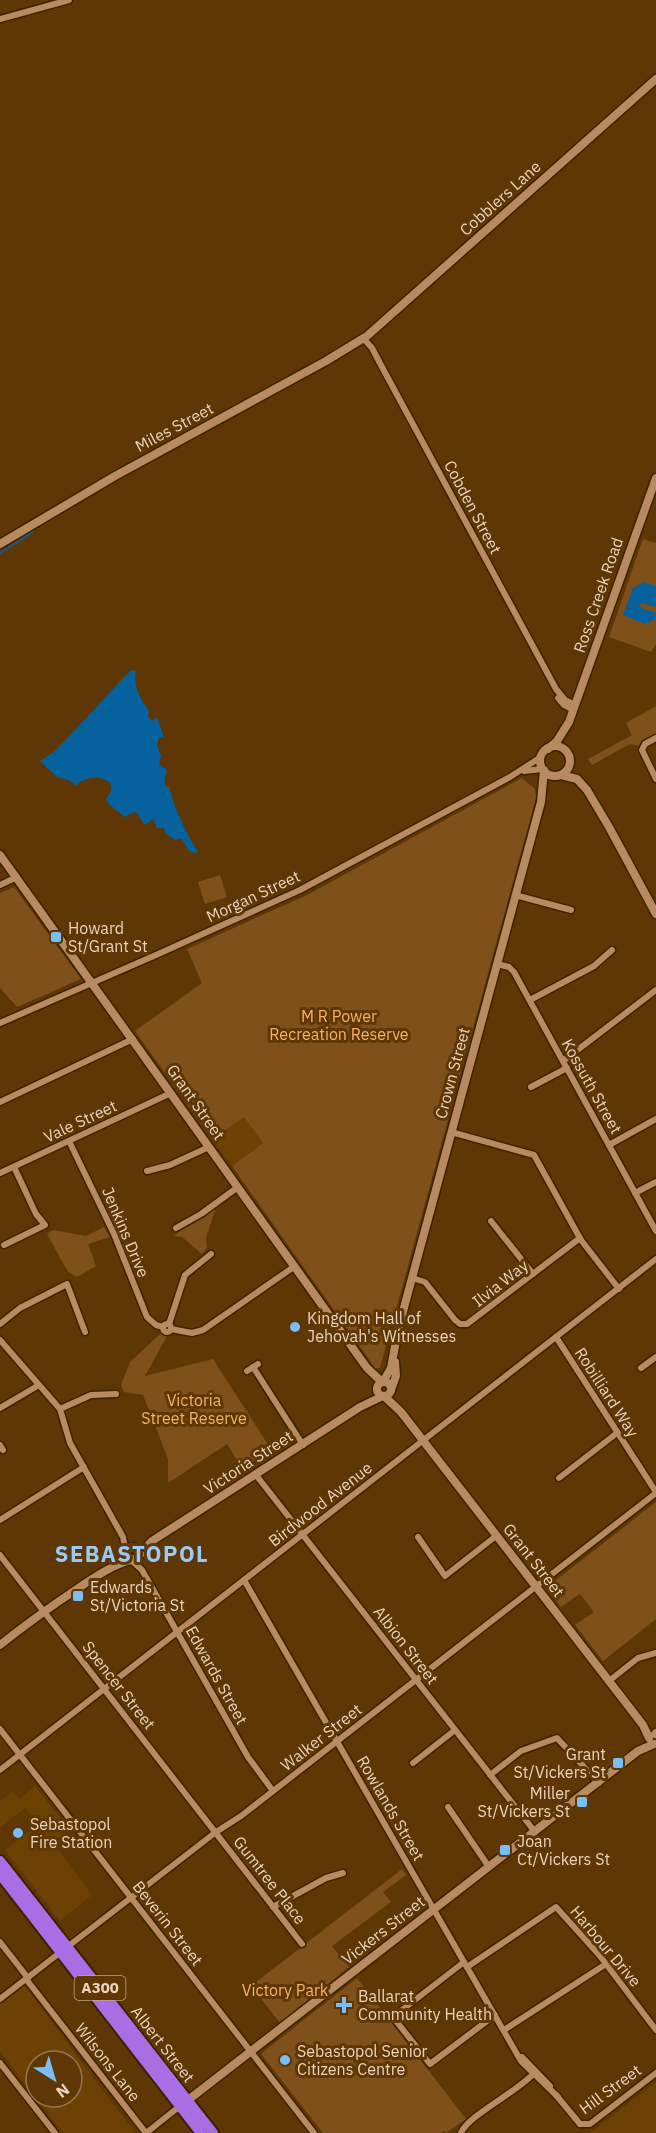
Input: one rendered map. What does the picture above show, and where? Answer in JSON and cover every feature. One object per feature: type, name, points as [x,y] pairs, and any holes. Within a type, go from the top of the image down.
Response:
[{"type":"highway","name":"Albert Street","points":[[0,1861],[64,1949],[184,2103],[213,2133]]},
{"type":"highway","name":"Albert Street","points":[[0,1874],[64,1949]]},
{"type":"highway","name":"Albert Street","points":[[184,2103],[201,2133]]},
{"type":"street","points":[[0,19],[69,0]]},
{"type":"street","name":"Cobblers Lane","points":[[364,339],[656,79]]},
{"type":"street","name":"Miles Street","points":[[0,544],[115,476],[319,366],[364,339]]},
{"type":"street","name":"Cobden Street","points":[[364,339],[372,348],[561,703],[574,708]]},
{"type":"street","name":"Ross Creek Road","points":[[569,722],[656,478]]},
{"type":"street","points":[[569,722],[557,741],[541,757],[543,770],[549,775],[574,778],[582,784],[655,907]]},
{"type":"street","points":[[569,722],[566,741],[569,756],[575,769],[589,785],[609,827]]},
{"type":"street","points":[[656,738],[645,744],[642,751],[656,779]]},
{"type":"street","points":[[548,749],[558,747],[569,756]]},
{"type":"street","points":[[559,776],[568,770],[569,756]]},
{"type":"street","name":"Morgan Street","points":[[0,1023],[300,890],[510,777],[541,757]]},
{"type":"street","name":"Morgan Street","points":[[510,777],[527,770],[543,770]]},
{"type":"street","name":"Crown Street","points":[[541,802],[543,770]]},
{"type":"street","name":"Crown Street","points":[[383,1390],[390,1373],[412,1278],[541,802],[550,784],[559,776]]},
{"type":"street","name":"Grant Street","points":[[0,855],[366,1368],[654,1739]]},
{"type":"street","points":[[0,885],[17,877]]},
{"type":"street","points":[[515,895],[571,910]]},
{"type":"street","points":[[530,1000],[594,966],[612,950]]},
{"type":"street","name":"Kossuth Street","points":[[496,964],[512,968],[656,1231]]},
{"type":"street","points":[[563,1061],[656,990]]},
{"type":"street","points":[[0,1102],[133,1039]]},
{"type":"street","points":[[531,1088],[567,1068]]},
{"type":"street","name":"Vale Street","points":[[0,1173],[171,1093]]},
{"type":"street","points":[[609,1145],[656,1119]]},
{"type":"street","points":[[451,1132],[534,1155],[580,1238],[619,1289]]},
{"type":"street","name":"Jenkins Drive","points":[[69,1141],[114,1234],[147,1317],[156,1325],[168,1327]]},
{"type":"street","points":[[147,1171],[170,1165],[209,1147]]},
{"type":"street","points":[[4,1245],[45,1225],[36,1214],[14,1167]]},
{"type":"street","points":[[635,1193],[656,1182]]},
{"type":"street","points":[[176,1228],[198,1216],[238,1187]]},
{"type":"street","points":[[491,1221],[533,1274]]},
{"type":"street","name":"Ilvia Way","points":[[412,1278],[424,1282],[455,1320],[465,1325],[472,1322],[580,1238]]},
{"type":"street","points":[[211,1254],[185,1275],[168,1327],[192,1333],[203,1330],[295,1266]]},
{"type":"street","name":"Birdwood Avenue","points":[[0,1770],[656,1259]]},
{"type":"street","points":[[0,1324],[19,1309],[67,1284],[85,1332]]},
{"type":"street","name":"Robilliard Way","points":[[556,1337],[656,1493]]},
{"type":"street","points":[[0,1340],[60,1409],[69,1441],[132,1554]]},
{"type":"street","points":[[641,1368],[656,1358]]},
{"type":"street","points":[[253,1367],[303,1445]]},
{"type":"street","points":[[0,1408],[39,1385]]},
{"type":"street","name":"Victoria Street","points":[[0,1645],[43,1611],[303,1445],[383,1390]]},
{"type":"street","points":[[60,1409],[87,1396],[116,1394]]},
{"type":"street","points":[[559,1478],[617,1433]]},
{"type":"street","points":[[0,1520],[84,1467]]},
{"type":"street","name":"Albion Street","points":[[256,1475],[534,1832]]},
{"type":"street","name":"Walker Street","points":[[0,1999],[216,1832],[273,1791],[656,1493]]},
{"type":"street","points":[[418,1537],[445,1576],[496,1536]]},
{"type":"street","name":"Edwards Street","points":[[132,1554],[248,1757],[273,1791]]},
{"type":"street","name":"Spencer Street","points":[[0,1555],[216,1832]]},
{"type":"street","name":"Rowlands Street","points":[[244,1580],[523,2064],[545,2082],[579,2126]]},
{"type":"street","points":[[609,1681],[638,1658],[656,1653]]},
{"type":"street","name":"Beverin Street","points":[[0,1729],[314,2133]]},
{"type":"street","points":[[413,1762],[455,1730]]},
{"type":"street","points":[[490,1775],[521,1750],[557,1738],[599,1782]]},
{"type":"street","name":"Vickers Street","points":[[146,2133],[654,1739]]},
{"type":"street","points":[[448,1807],[489,1867]]},
{"type":"street","name":"Gumtree Place","points":[[216,1832],[302,1944]]},
{"type":"street","points":[[273,1907],[326,1878],[343,1873]]},
{"type":"street","name":"Harbour Drive","points":[[466,1964],[556,1907],[606,1964],[656,2030]]},
{"type":"street","name":"Wilsons Lane","points":[[0,1942],[146,2133]]},
{"type":"street","points":[[466,1964],[393,2017],[430,2064],[495,2015]]},
{"type":"street","points":[[504,2030],[606,1964]]},
{"type":"street","points":[[0,2062],[55,2133]]},
{"type":"street","name":"Hill Street","points":[[579,2126],[590,2124],[656,2073]]},
{"type":"street","points":[[463,2133],[523,2089],[535,2074]]},
{"type":"shaded area","points":[[244,1116],[263,1143],[232,1166],[212,1139]]},
{"type":"shaded area","points":[[35,1786],[72,1833],[56,1846],[92,1895],[60,1921],[5,1850],[37,1826],[32,1816],[25,1808],[0,1828],[0,1801],[13,1791],[19,1799]]},
{"type":"shaded area","points":[[24,1985],[72,2049],[24,2049],[24,2082],[0,2051],[0,2004]]},
{"type":"shaded area","points":[[84,2065],[135,2133],[63,2133],[45,2109],[84,2109]]},
{"type":"shaded area","points":[[656,2082],[656,2133],[590,2133]]},
{"type":"green space","points":[[643,539],[656,543],[656,644],[651,652],[609,637]]},
{"type":"green space","points":[[656,706],[656,734],[639,746],[630,744],[592,765],[588,759],[632,735],[626,723]]},
{"type":"green space","name":"M R Power Recreation Reserve","points":[[522,778],[535,789],[536,798],[380,1368],[375,1368],[232,1166],[263,1143],[244,1117],[212,1139],[135,1031],[202,983],[187,949],[307,895]]},
{"type":"green space","points":[[220,875],[227,897],[205,904],[198,882]]},
{"type":"green space","points":[[14,887],[81,979],[17,1007],[0,988],[0,893]]},
{"type":"green space","points":[[214,1207],[206,1238],[207,1248],[202,1254],[182,1237],[174,1236],[186,1226]]},
{"type":"green space","points":[[104,1227],[110,1237],[88,1244],[96,1266],[77,1277],[68,1272],[47,1234],[53,1230],[86,1236]]},
{"type":"green space","name":"Victoria Street Reserve","points":[[161,1333],[167,1336],[145,1376],[213,1359],[274,1454],[245,1473],[227,1444],[168,1483],[168,1459],[143,1395],[124,1392],[121,1385],[130,1362]]},
{"type":"green space","points":[[656,1502],[656,1619],[603,1661],[575,1625],[594,1612],[580,1594],[561,1607],[546,1588]]},
{"type":"green space","name":"Victory Park","points":[[402,1869],[406,1875],[383,1892],[391,1902],[332,1946],[349,1967],[280,2023],[251,1986]]},
{"type":"green space","points":[[357,1978],[466,2119],[446,2133],[444,2131],[441,2133],[323,2133],[262,2055]]},
{"type":"water","points":[[644,582],[656,586],[656,607],[639,604],[641,608],[656,613],[655,619],[645,624],[623,615],[633,588]]},
{"type":"water","points":[[131,670],[136,671],[136,688],[149,711],[148,717],[152,721],[157,717],[164,737],[159,738],[157,745],[161,756],[159,764],[167,770],[165,785],[170,787],[177,810],[198,851],[197,854],[189,851],[181,838],[175,840],[165,833],[164,828],[157,828],[153,819],[145,825],[136,812],[126,817],[123,816],[106,799],[111,790],[108,781],[92,778],[76,786],[69,780],[57,777],[40,761],[55,751]]},
{"type":"waterway","points":[[0,553],[33,532]]},
{"type":"place","name":"Howard St/Grant St","points":[[56,937]]},
{"type":"place","name":"Kingdom Hall of Jehovah's Witnesses","points":[[295,1327]]},
{"type":"place","name":"Edwards St/Victoria St","points":[[78,1596]]},
{"type":"place","name":"Grant St/Vickers St","points":[[618,1763]]},
{"type":"place","name":"Miller St/Vickers St","points":[[582,1802]]},
{"type":"place","name":"Sebastopol Fire Station","points":[[18,1833]]},
{"type":"place","name":"Joan Ct/Vickers St","points":[[505,1850]]},
{"type":"place","name":"Ballarat Community Health","points":[[344,2005]]},
{"type":"place","name":"Sebastopol Senior Citizens Centre","points":[[285,2060]]},
{"type":"district","name":"SEBASTOPOL","points":[[132,1554]]}]
